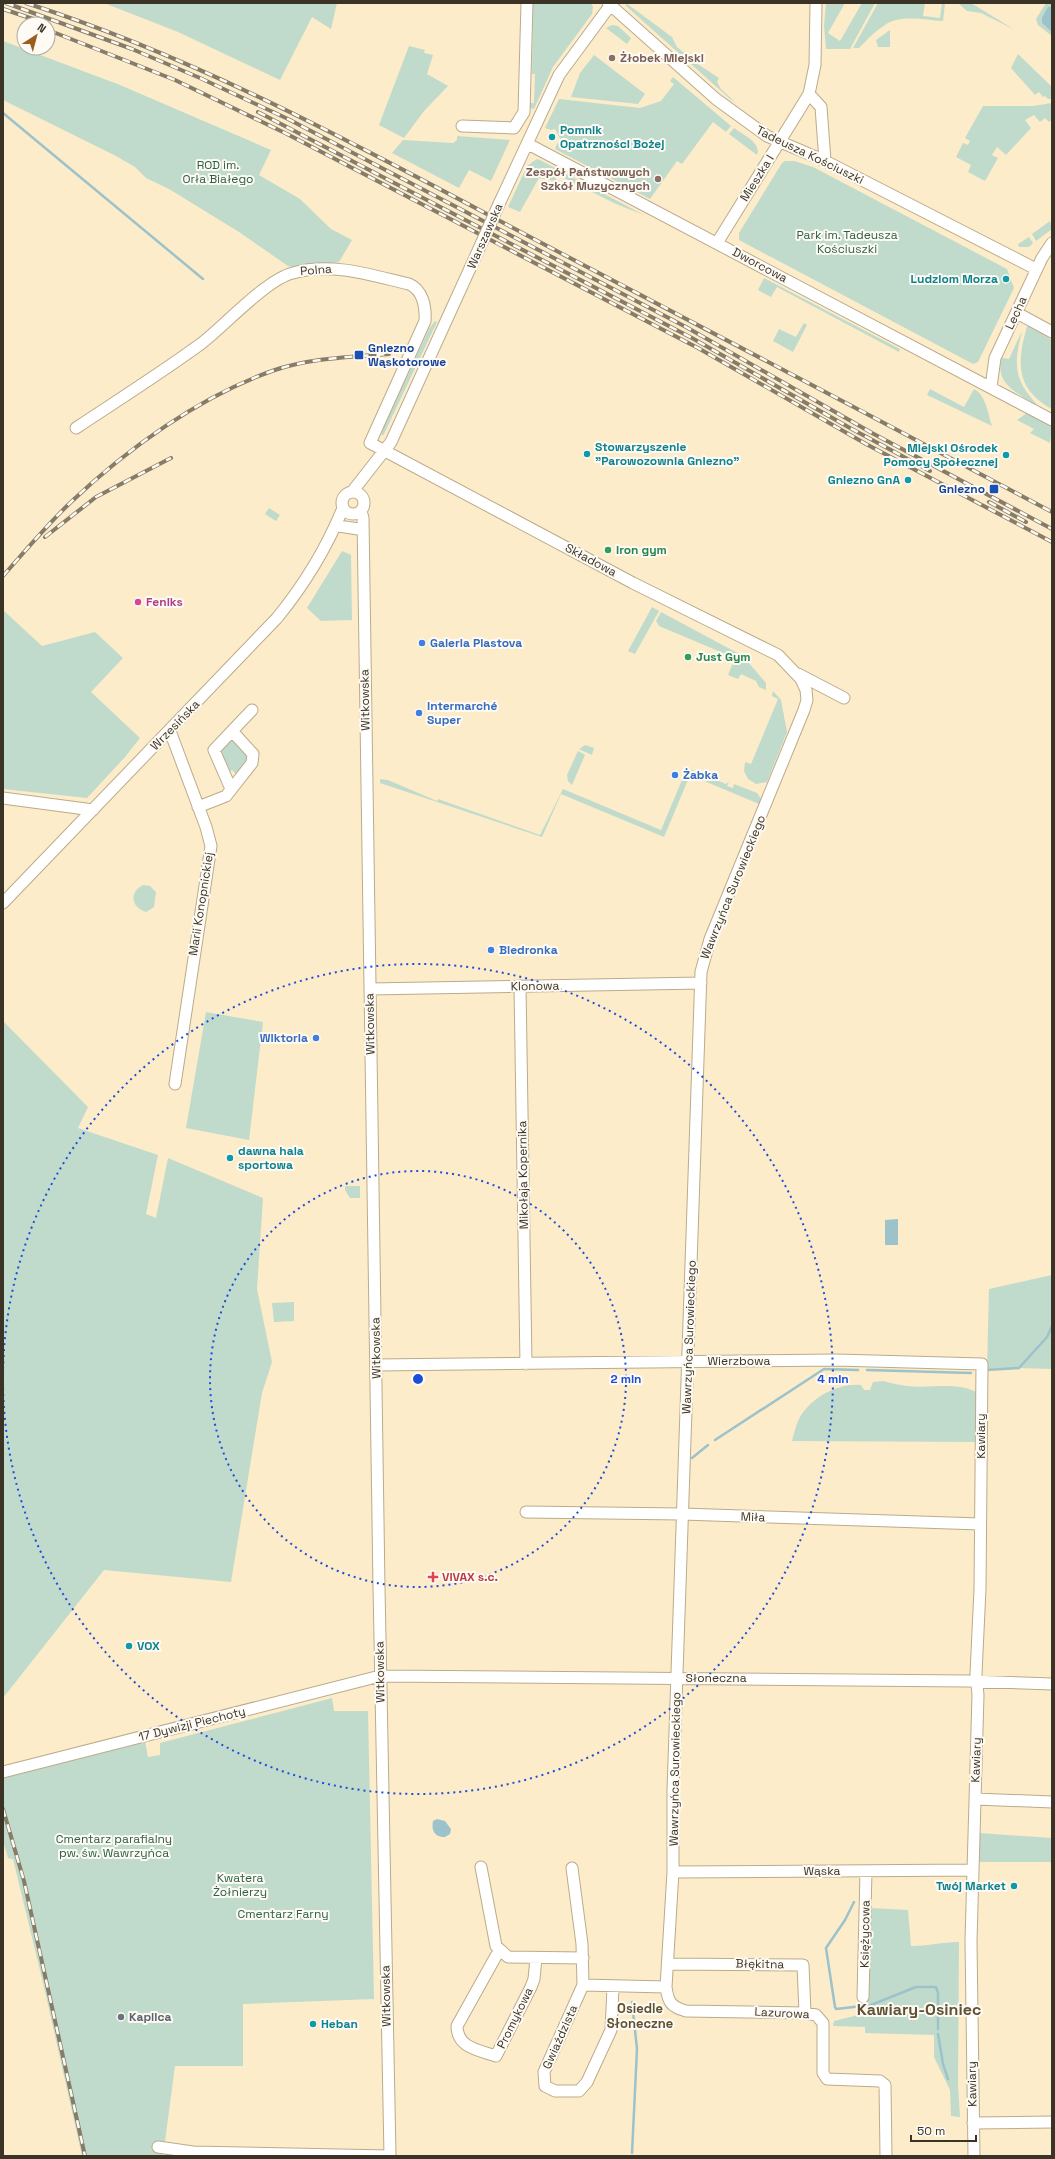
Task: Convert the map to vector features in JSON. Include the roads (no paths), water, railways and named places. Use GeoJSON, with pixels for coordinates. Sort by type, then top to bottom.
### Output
{"type":"FeatureCollection","features":[{"type":"Feature","properties":{"kind":"street"},"geometry":{"type":"LineString","coordinates":[[462,126],[514,128],[524,112],[527,3]]}},
{"type":"Feature","properties":{"kind":"street","name":"Mieszka I"},"geometry":{"type":"LineString","coordinates":[[717,243],[809,94],[815,65],[816,3]]}},
{"type":"Feature","properties":{"kind":"street","name":"Tadeusza Kościuszki"},"geometry":{"type":"LineString","coordinates":[[610,4],[716,99],[755,129],[779,142],[825,161],[1036,269]]}},
{"type":"Feature","properties":{"kind":"street","name":"Warszawska"},"geometry":{"type":"LineString","coordinates":[[357,494],[367,473],[385,451],[463,287],[499,204],[559,75],[610,4]]}},
{"type":"Feature","properties":{"kind":"street"},"geometry":{"type":"LineString","coordinates":[[809,94],[821,107],[825,161]]}},
{"type":"Feature","properties":{"kind":"street","name":"Dworcowa"},"geometry":{"type":"LineString","coordinates":[[528,144],[1052,420]]}},
{"type":"Feature","properties":{"kind":"street","name":"Lecha"},"geometry":{"type":"LineString","coordinates":[[991,387],[992,373],[996,358],[1036,269],[1052,243]]}},
{"type":"Feature","properties":{"kind":"street","name":"Polna"},"geometry":{"type":"LineString","coordinates":[[76,428],[203,342],[255,297],[274,283],[291,273],[326,268],[338,269],[409,284],[418,289],[423,299],[426,315],[423,327],[370,443],[385,451]]}},
{"type":"Feature","properties":{"kind":"street"},"geometry":{"type":"LineString","coordinates":[[1017,313],[1052,332]]}},
{"type":"Feature","properties":{"kind":"street","name":"Składowa"},"geometry":{"type":"LineString","coordinates":[[385,451],[633,583],[778,655],[801,679],[806,695]]}},
{"type":"Feature","properties":{"kind":"street"},"geometry":{"type":"LineString","coordinates":[[357,494],[364,506],[351,511],[342,504],[344,496],[357,494]]}},
{"type":"Feature","properties":{"kind":"street","name":"Witkowska"},"geometry":{"type":"LineString","coordinates":[[351,511],[362,540]]}},
{"type":"Feature","properties":{"kind":"street","name":"Witkowska"},"geometry":{"type":"LineString","coordinates":[[351,511],[363,518],[362,540],[380,1676],[390,2156]]}},
{"type":"Feature","properties":{"kind":"street","name":"Wrzesińska"},"geometry":{"type":"LineString","coordinates":[[3,904],[284,610],[307,577],[336,530],[351,511]]}},
{"type":"Feature","properties":{"kind":"street"},"geometry":{"type":"LineString","coordinates":[[336,530],[358,529]]}},
{"type":"Feature","properties":{"kind":"street","name":"Składowa"},"geometry":{"type":"LineString","coordinates":[[795,672],[844,698]]}},
{"type":"Feature","properties":{"kind":"street"},"geometry":{"type":"LineString","coordinates":[[806,695],[820,692],[831,692]]}},
{"type":"Feature","properties":{"kind":"street","name":"Wawrzyńca Surowieckiego"},"geometry":{"type":"LineString","coordinates":[[670,2004],[666,1987],[673,1872],[677,1678],[682,1514],[689,1361],[700,983],[704,956],[806,695]]}},
{"type":"Feature","properties":{"kind":"street"},"geometry":{"type":"LineString","coordinates":[[231,789],[214,750],[252,710]]}},
{"type":"Feature","properties":{"kind":"street","name":"Marii Konopnickiej"},"geometry":{"type":"LineString","coordinates":[[170,730],[211,846],[175,1084]]}},
{"type":"Feature","properties":{"kind":"street"},"geometry":{"type":"LineString","coordinates":[[198,807],[226,796],[252,763],[253,754],[232,731]]}},
{"type":"Feature","properties":{"kind":"street"},"geometry":{"type":"LineString","coordinates":[[3,798],[94,810]]}},
{"type":"Feature","properties":{"kind":"street","name":"Klonowa"},"geometry":{"type":"LineString","coordinates":[[370,989],[700,983]]}},
{"type":"Feature","properties":{"kind":"street","name":"Mikołaja Kopernika"},"geometry":{"type":"LineString","coordinates":[[520,986],[526,1364]]}},
{"type":"Feature","properties":{"kind":"street","name":"Wierzbowa"},"geometry":{"type":"LineString","coordinates":[[376,1365],[836,1360],[982,1364]]}},
{"type":"Feature","properties":{"kind":"street","name":"Kawiary"},"geometry":{"type":"LineString","coordinates":[[974,2156],[971,2008],[972,1870],[978,1681],[976,1674],[980,1589],[982,1364]]}},
{"type":"Feature","properties":{"kind":"street","name":"Miła"},"geometry":{"type":"LineString","coordinates":[[526,1512],[682,1514],[980,1524]]}},
{"type":"Feature","properties":{"kind":"street","name":"Słoneczna"},"geometry":{"type":"LineString","coordinates":[[380,1676],[978,1681],[1052,1684]]}},
{"type":"Feature","properties":{"kind":"street","name":"17 Dywizji Piechoty"},"geometry":{"type":"LineString","coordinates":[[3,1772],[380,1676]]}},
{"type":"Feature","properties":{"kind":"street"},"geometry":{"type":"LineString","coordinates":[[975,1799],[1052,1802]]}},
{"type":"Feature","properties":{"kind":"street"},"geometry":{"type":"LineString","coordinates":[[481,1867],[496,1946],[500,1951],[508,1957],[583,1958]]}},
{"type":"Feature","properties":{"kind":"street","name":"Gwiaździsta"},"geometry":{"type":"LineString","coordinates":[[572,1868],[583,1958],[583,1985],[544,2072],[545,2086],[555,2091],[579,2091],[587,2082],[611,2030],[613,1987]]}},
{"type":"Feature","properties":{"kind":"street","name":"Wąska"},"geometry":{"type":"LineString","coordinates":[[673,1872],[972,1870]]}},
{"type":"Feature","properties":{"kind":"street","name":"Księżycowa"},"geometry":{"type":"LineString","coordinates":[[863,1997],[866,1871]]}},
{"type":"Feature","properties":{"kind":"street","name":"Promykowa"},"geometry":{"type":"LineString","coordinates":[[500,1951],[458,2021],[457,2026],[459,2038],[465,2045],[496,2056],[532,1983],[536,1958]]}},
{"type":"Feature","properties":{"kind":"street","name":"Błękitna"},"geometry":{"type":"LineString","coordinates":[[668,1964],[804,1965],[805,2013]]}},
{"type":"Feature","properties":{"kind":"street"},"geometry":{"type":"LineString","coordinates":[[583,1985],[613,1987],[666,1987]]}},
{"type":"Feature","properties":{"kind":"street","name":"Lazurowa"},"geometry":{"type":"LineString","coordinates":[[670,2004],[674,2008],[686,2011],[805,2013],[816,2015],[823,2023],[823,2073],[826,2079],[880,2081],[885,2084],[886,2156]]}},
{"type":"Feature","properties":{"kind":"street"},"geometry":{"type":"LineString","coordinates":[[973,2123],[1052,2122]]}},
{"type":"Feature","properties":{"kind":"street"},"geometry":{"type":"LineString","coordinates":[[158,2147],[193,2154],[390,2156]]}},
{"type":"Feature","properties":{"kind":"water"},"geometry":{"type":"Polygon","coordinates":[[[1048,7],[1052,7],[1052,32],[1042,23],[1042,18],[1048,7]]]}},
{"type":"Feature","properties":{"kind":"water"},"geometry":{"type":"Polygon","coordinates":[[[898,1219],[898,1245],[885,1245],[885,1220],[898,1219]]]}},
{"type":"Feature","properties":{"kind":"water"},"geometry":{"type":"Polygon","coordinates":[[[437,1819],[445,1821],[451,1829],[450,1834],[442,1837],[434,1833],[433,1821],[437,1819]]]}},
{"type":"Feature","properties":{"kind":"waterway"},"geometry":{"type":"LineString","coordinates":[[3,113],[203,279]]}},
{"type":"Feature","properties":{"kind":"waterway"},"geometry":{"type":"LineString","coordinates":[[987,1370],[1019,1368],[1047,1337],[1052,1326]]}},
{"type":"Feature","properties":{"kind":"waterway"},"geometry":{"type":"LineString","coordinates":[[715,1440],[824,1369],[858,1370]]}},
{"type":"Feature","properties":{"kind":"waterway"},"geometry":{"type":"LineString","coordinates":[[867,1370],[971,1373]]}},
{"type":"Feature","properties":{"kind":"waterway"},"geometry":{"type":"LineString","coordinates":[[692,1458],[708,1445]]}},
{"type":"Feature","properties":{"kind":"waterway"},"geometry":{"type":"LineString","coordinates":[[854,1902],[845,1920],[826,1948],[836,2009],[871,2005],[916,1987],[936,1987],[938,1993],[938,2029]]}},
{"type":"Feature","properties":{"kind":"waterway"},"geometry":{"type":"LineString","coordinates":[[632,2002],[637,2049],[632,2153]]}},
{"type":"Feature","properties":{"kind":"waterway"},"geometry":{"type":"LineString","coordinates":[[938,2034],[943,2064],[948,2079]]}},
{"type":"Feature","properties":{"kind":"railway"},"geometry":{"type":"LineString","coordinates":[[6,3],[132,49],[200,78],[288,119],[686,327],[872,433],[1052,529]]}},
{"type":"Feature","properties":{"kind":"railway"},"geometry":{"type":"LineString","coordinates":[[26,3],[92,26],[221,79],[347,140],[1052,512]]}},
{"type":"Feature","properties":{"kind":"railway"},"geometry":{"type":"LineString","coordinates":[[3,9],[24,16]]}},
{"type":"Feature","properties":{"kind":"railway"},"geometry":{"type":"LineString","coordinates":[[56,33],[175,80],[287,134],[698,348],[866,444],[1052,542]]}},
{"type":"Feature","properties":{"kind":"railway"},"geometry":{"type":"LineString","coordinates":[[258,112],[692,338],[850,428],[930,471]]}},
{"type":"Feature","properties":{"kind":"railway"},"geometry":{"type":"LineString","coordinates":[[3,576],[53,520],[93,482],[140,444],[191,410],[245,382],[272,371],[300,363],[389,354]]}},
{"type":"Feature","properties":{"kind":"railway"},"geometry":{"type":"LineString","coordinates":[[45,537],[96,497],[171,458]]}},
{"type":"Feature","properties":{"kind":"railway"},"geometry":{"type":"LineString","coordinates":[[989,502],[1026,522]]}},
{"type":"Feature","properties":{"kind":"railway"},"geometry":{"type":"LineString","coordinates":[[3,1809],[24,1881],[85,2156]]}},
{"type":"Feature","properties":{"kind":"place","name":"Żłobek Miejski"},"geometry":{"type":"Point","coordinates":[612,58]}},
{"type":"Feature","properties":{"kind":"place","name":"Pomnik Opatrzności Bożej"},"geometry":{"type":"Point","coordinates":[552,137]}},
{"type":"Feature","properties":{"kind":"place","name":"Zespół Państwowych Szkół Muzycznych"},"geometry":{"type":"Point","coordinates":[658,179]}},
{"type":"Feature","properties":{"kind":"place","name":"Ludziom Morza"},"geometry":{"type":"Point","coordinates":[1006,279]}},
{"type":"Feature","properties":{"kind":"place","name":"Gniezno Wąskotorowe"},"geometry":{"type":"Point","coordinates":[359,355]}},
{"type":"Feature","properties":{"kind":"place","name":"Stowarzyszenie \"Parowozownia Gniezno\""},"geometry":{"type":"Point","coordinates":[587,454]}},
{"type":"Feature","properties":{"kind":"place","name":"Miejski Ośrodek Pomocy Społecznej"},"geometry":{"type":"Point","coordinates":[1006,455]}},
{"type":"Feature","properties":{"kind":"place","name":"Gniezno GnA"},"geometry":{"type":"Point","coordinates":[908,480]}},
{"type":"Feature","properties":{"kind":"place","name":"Gniezno"},"geometry":{"type":"Point","coordinates":[994,489]}},
{"type":"Feature","properties":{"kind":"place","name":"Iron gym"},"geometry":{"type":"Point","coordinates":[608,550]}},
{"type":"Feature","properties":{"kind":"place","name":"Feniks"},"geometry":{"type":"Point","coordinates":[138,602]}},
{"type":"Feature","properties":{"kind":"place","name":"Galeria Piastova"},"geometry":{"type":"Point","coordinates":[422,643]}},
{"type":"Feature","properties":{"kind":"place","name":"Just Gym"},"geometry":{"type":"Point","coordinates":[688,657]}},
{"type":"Feature","properties":{"kind":"place","name":"Intermarché Super"},"geometry":{"type":"Point","coordinates":[419,713]}},
{"type":"Feature","properties":{"kind":"place","name":"Żabka"},"geometry":{"type":"Point","coordinates":[675,775]}},
{"type":"Feature","properties":{"kind":"place","name":"Biedronka"},"geometry":{"type":"Point","coordinates":[491,950]}},
{"type":"Feature","properties":{"kind":"place","name":"Wiktoria"},"geometry":{"type":"Point","coordinates":[316,1038]}},
{"type":"Feature","properties":{"kind":"place","name":"dawna hala sportowa"},"geometry":{"type":"Point","coordinates":[230,1158]}},
{"type":"Feature","properties":{"kind":"place","name":"VIVAX s.c."},"geometry":{"type":"Point","coordinates":[433,1577]}},
{"type":"Feature","properties":{"kind":"place","name":"VOX"},"geometry":{"type":"Point","coordinates":[129,1646]}},
{"type":"Feature","properties":{"kind":"place","name":"Twój Market"},"geometry":{"type":"Point","coordinates":[1014,1886]}},
{"type":"Feature","properties":{"kind":"place","name":"Kaplica"},"geometry":{"type":"Point","coordinates":[121,2017]}},
{"type":"Feature","properties":{"kind":"place","name":"Heban"},"geometry":{"type":"Point","coordinates":[313,2024]}},
{"type":"Feature","properties":{"kind":"district","name":"Kawiary-Osiniec"},"geometry":{"type":"Point","coordinates":[919,2009]}},
{"type":"Feature","properties":{"kind":"district","name":"Osiedle Słoneczne"},"geometry":{"type":"Point","coordinates":[640,2016]}},
{"type":"Feature","properties":{"kind":"park label","name":"ROD im. Orła Białego"},"geometry":{"type":"Point","coordinates":[218,172]}},
{"type":"Feature","properties":{"kind":"park label","name":"Park im. Tadeusza Kościuszki"},"geometry":{"type":"Point","coordinates":[847,242]}},
{"type":"Feature","properties":{"kind":"park label","name":"Cmentarz parafialny pw. św. Wawrzyńca"},"geometry":{"type":"Point","coordinates":[114,1846]}},
{"type":"Feature","properties":{"kind":"park label","name":"Kwatera Żołnierzy"},"geometry":{"type":"Point","coordinates":[240,1885]}},
{"type":"Feature","properties":{"kind":"park label","name":"Cmentarz Farny"},"geometry":{"type":"Point","coordinates":[283,1914]}}]}
